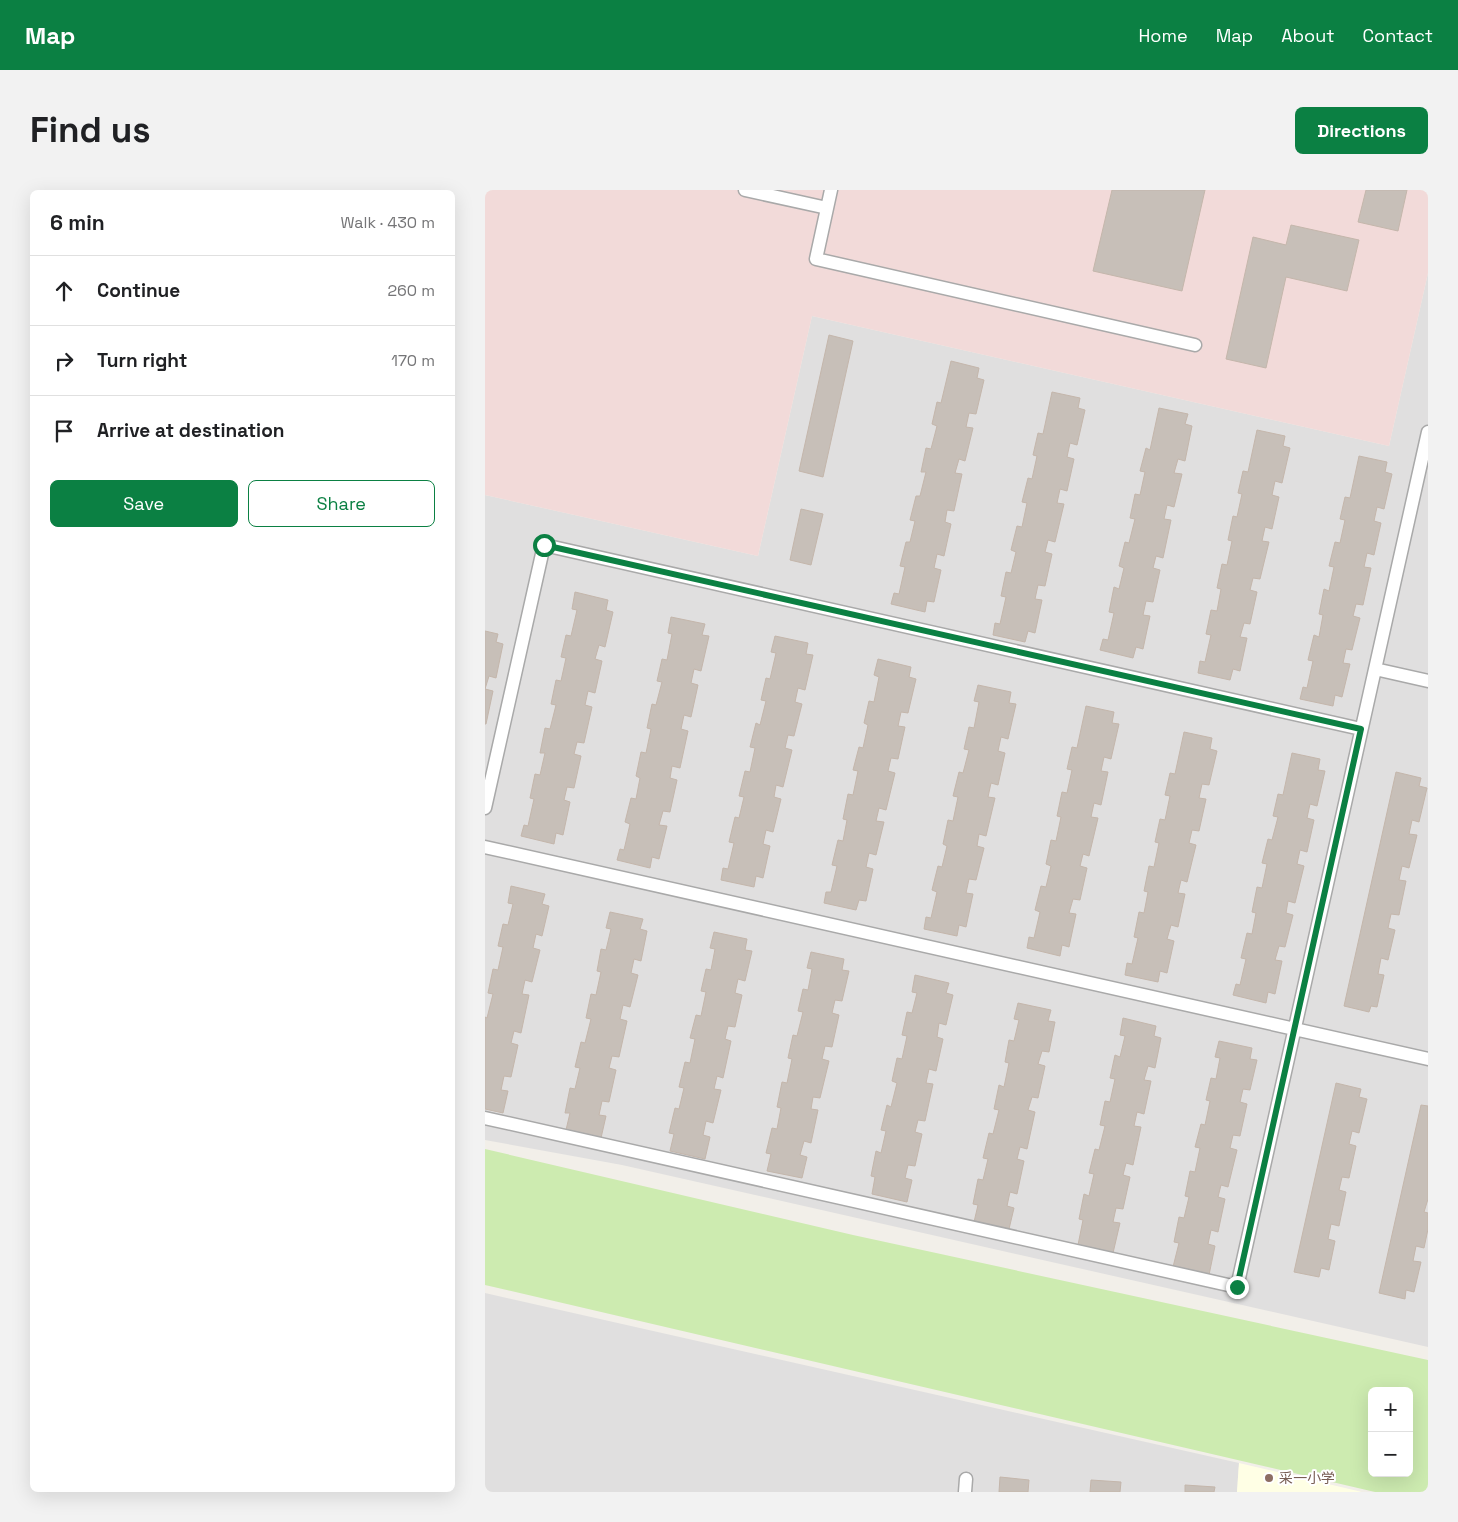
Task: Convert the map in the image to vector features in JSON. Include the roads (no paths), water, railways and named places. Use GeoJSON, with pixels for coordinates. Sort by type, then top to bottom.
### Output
{"type":"FeatureCollection","features":[{"type":"Feature","properties":{"kind":"lane"},"geometry":{"type":"LineString","coordinates":[[745,190],[827,208]]}},
{"type":"Feature","properties":{"kind":"lane"},"geometry":{"type":"LineString","coordinates":[[831,190],[816,259],[1195,344]]}},
{"type":"Feature","properties":{"kind":"lane"},"geometry":{"type":"LineString","coordinates":[[485,1118],[1237,1287],[1428,432]]}},
{"type":"Feature","properties":{"kind":"lane"},"geometry":{"type":"LineString","coordinates":[[485,808],[544,545],[1361,729]]}},
{"type":"Feature","properties":{"kind":"lane"},"geometry":{"type":"LineString","coordinates":[[1375,669],[1428,682]]}},
{"type":"Feature","properties":{"kind":"lane"},"geometry":{"type":"LineString","coordinates":[[485,846],[1428,1059]]}},
{"type":"Feature","properties":{"kind":"lane"},"geometry":{"type":"LineString","coordinates":[[965,1492],[966,1478]]}},
{"type":"Feature","properties":{"kind":"place","name":"采一小学"},"geometry":{"type":"Point","coordinates":[1269,1478]}}]}
